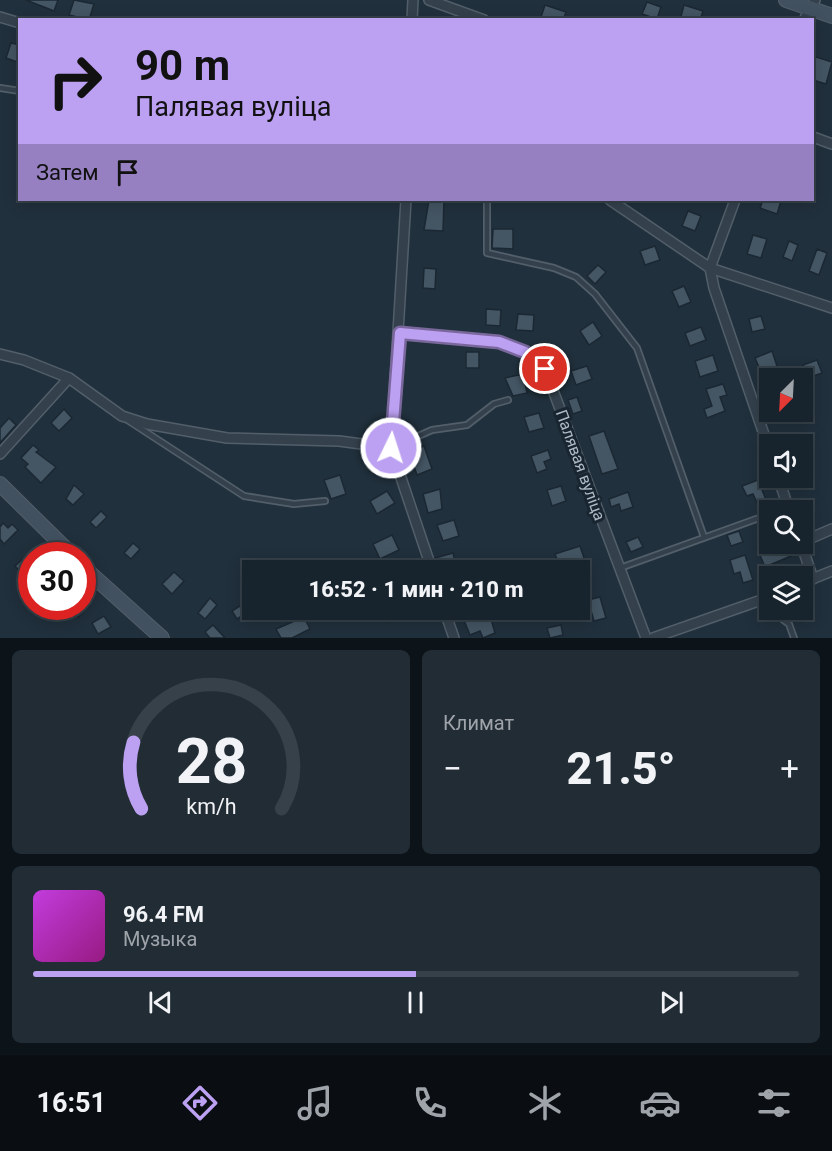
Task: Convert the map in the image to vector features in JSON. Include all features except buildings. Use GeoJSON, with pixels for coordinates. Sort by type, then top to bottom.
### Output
{"type":"FeatureCollection","features":[{"type":"Feature","properties":{"kind":"street"},"geometry":{"type":"LineString","coordinates":[[412,18],[413,0]]}},
{"type":"Feature","properties":{"kind":"street"},"geometry":{"type":"LineString","coordinates":[[429,0],[478,18]]}},
{"type":"Feature","properties":{"kind":"street"},"geometry":{"type":"LineString","coordinates":[[786,0],[832,16]]}},
{"type":"Feature","properties":{"kind":"street"},"geometry":{"type":"LineString","coordinates":[[0,17],[18,22]]}},
{"type":"Feature","properties":{"kind":"street"},"geometry":{"type":"LineString","coordinates":[[814,137],[832,144]]}},
{"type":"Feature","properties":{"kind":"street"},"geometry":{"type":"LineString","coordinates":[[406,201],[400,333],[391,448],[429,560]]}},
{"type":"Feature","properties":{"kind":"street"},"geometry":{"type":"LineString","coordinates":[[611,201],[710,268],[832,308]]}},
{"type":"Feature","properties":{"kind":"street"},"geometry":{"type":"LineString","coordinates":[[735,201],[710,268],[714,288],[764,434]]}},
{"type":"Feature","properties":{"kind":"street","name":"Палявая вуліца"},"geometry":{"type":"LineString","coordinates":[[400,333],[499,342],[525,352],[545,369],[646,638]]}},
{"type":"Feature","properties":{"kind":"street"},"geometry":{"type":"LineString","coordinates":[[0,354],[24,360],[69,378],[123,416],[147,424],[227,438],[339,441],[391,448]]}},
{"type":"Feature","properties":{"kind":"street"},"geometry":{"type":"LineString","coordinates":[[0,454],[69,378]]}},
{"type":"Feature","properties":{"kind":"street"},"geometry":{"type":"LineString","coordinates":[[0,483],[59,542]]}},
{"type":"Feature","properties":{"kind":"street"},"geometry":{"type":"LineString","coordinates":[[813,537],[832,529]]}},
{"type":"Feature","properties":{"kind":"street"},"geometry":{"type":"LineString","coordinates":[[813,579],[832,571]]}},
{"type":"Feature","properties":{"kind":"street"},"geometry":{"type":"LineString","coordinates":[[96,579],[162,638]]}},
{"type":"Feature","properties":{"kind":"street"},"geometry":{"type":"LineString","coordinates":[[653,638],[759,602]]}},
{"type":"Feature","properties":{"kind":"street"},"geometry":{"type":"LineString","coordinates":[[448,620],[454,638]]}},
{"type":"Feature","properties":{"kind":"lane"},"geometry":{"type":"LineString","coordinates":[[0,88],[18,91]]}},
{"type":"Feature","properties":{"kind":"lane"},"geometry":{"type":"LineString","coordinates":[[487,201],[487,253],[554,268],[576,277],[595,294],[637,348],[704,537]]}},
{"type":"Feature","properties":{"kind":"lane"},"geometry":{"type":"LineString","coordinates":[[391,448],[432,430],[467,425],[494,404],[508,400]]}},
{"type":"Feature","properties":{"kind":"lane"},"geometry":{"type":"LineString","coordinates":[[123,416],[180,456],[244,496],[294,504],[325,501]]}},
{"type":"Feature","properties":{"kind":"lane"},"geometry":{"type":"LineString","coordinates":[[619,568],[759,518]]}},
{"type":"Feature","properties":{"kind":"lane"},"geometry":{"type":"LineString","coordinates":[[784,620],[789,624],[795,638]]}},
{"type":"Feature","properties":{"kind":"route"},"geometry":{"type":"LineString","coordinates":[[391,448],[400,333],[499,342],[525,352],[545,369]]}}]}
